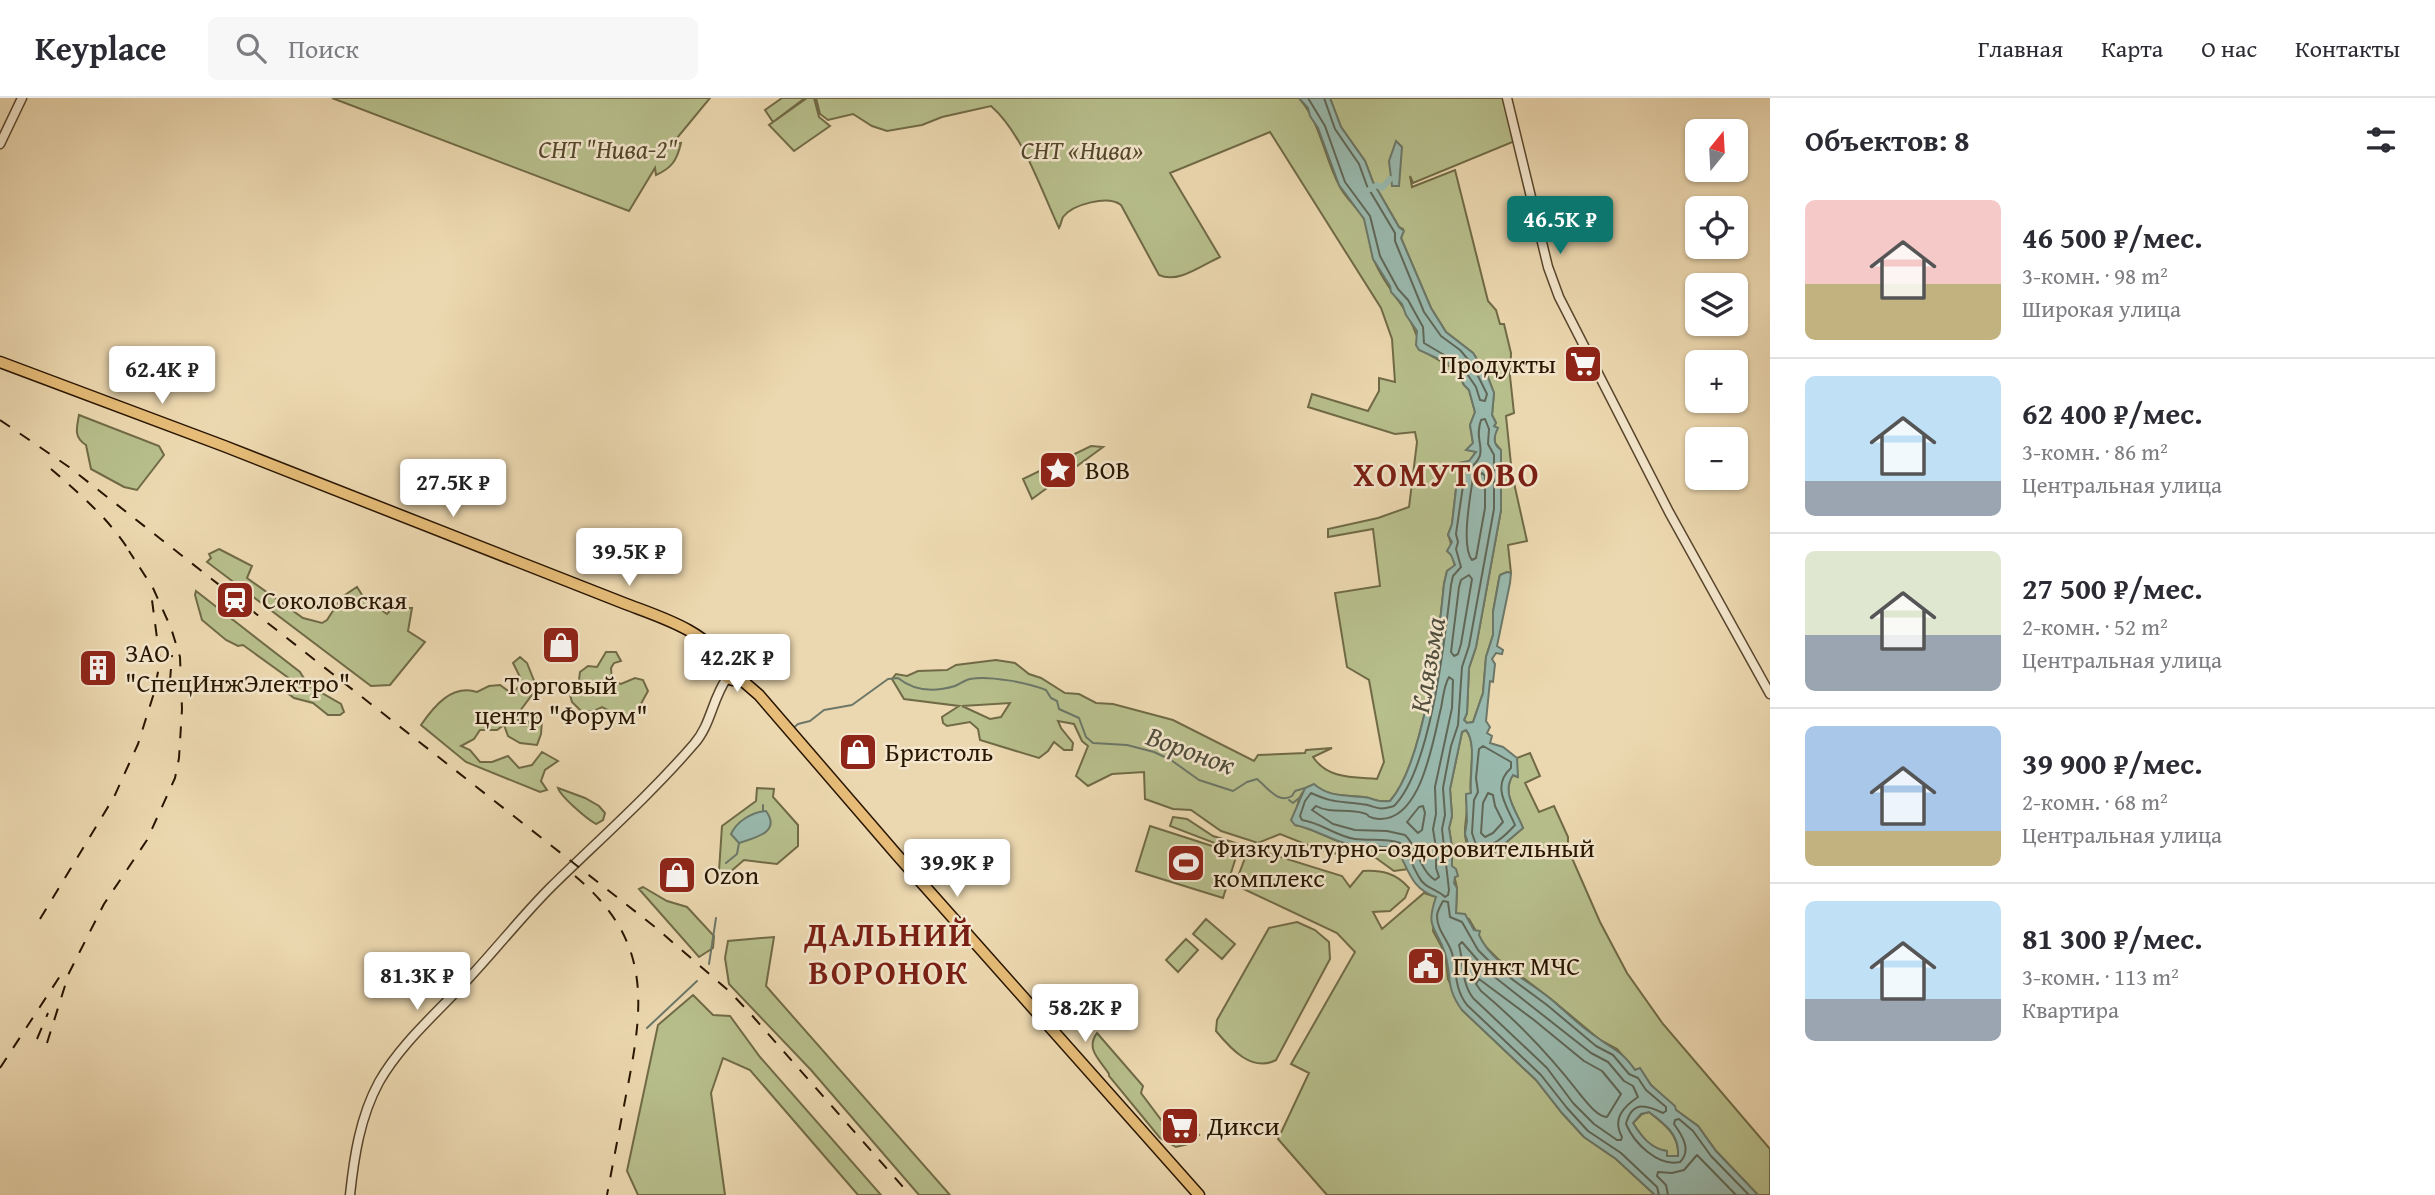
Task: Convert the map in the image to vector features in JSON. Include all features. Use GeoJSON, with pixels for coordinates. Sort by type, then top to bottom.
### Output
{"type":"FeatureCollection","features":[{"type":"Feature","properties":{"kind":"main road"},"geometry":{"type":"LineString","coordinates":[[0,362],[224,446],[671,622],[701,638],[719,654],[731,674],[759,695],[1199,1195]]}},
{"type":"Feature","properties":{"kind":"street"},"geometry":{"type":"LineString","coordinates":[[0,144],[22,98]]}},
{"type":"Feature","properties":{"kind":"street"},"geometry":{"type":"LineString","coordinates":[[1507,98],[1548,267],[1559,297],[1670,512],[1770,694]]}},
{"type":"Feature","properties":{"kind":"street"},"geometry":{"type":"LineString","coordinates":[[350,1195],[354,1160],[367,1112],[379,1083],[399,1053],[532,907],[693,746],[706,726],[719,691],[731,674]]}},
{"type":"Feature","properties":{"kind":"green space","name":"СНТ \"Нива-2\""},"geometry":{"type":"Polygon","coordinates":[[[332,98],[710,98],[672,144],[681,143],[673,163],[656,175],[655,168],[629,211],[332,98]]]}},
{"type":"Feature","properties":{"kind":"green space"},"geometry":{"type":"Polygon","coordinates":[[[782,98],[805,98],[773,122],[765,110],[782,98]]]}},
{"type":"Feature","properties":{"kind":"green space"},"geometry":{"type":"Polygon","coordinates":[[[807,98],[814,98],[819,117],[830,126],[794,151],[769,125],[807,98]]]}},
{"type":"Feature","properties":{"kind":"green space","name":"СНТ «Нива»"},"geometry":{"type":"Polygon","coordinates":[[[816,98],[1299,98],[1312,118],[1342,190],[1365,220],[1375,263],[1407,314],[1423,351],[1456,370],[1469,390],[1475,412],[1470,425],[1473,443],[1467,450],[1476,451],[1470,461],[1459,463],[1452,524],[1448,535],[1455,566],[1447,571],[1428,698],[1421,729],[1402,783],[1390,801],[1331,794],[1313,785],[1300,796],[1297,807],[1295,825],[1352,845],[1397,849],[1409,869],[1394,871],[1376,858],[1349,857],[1318,849],[1280,834],[1258,843],[1221,831],[1191,810],[1173,809],[1145,799],[1144,772],[1112,774],[1088,786],[1076,776],[1088,746],[1082,741],[1074,724],[1058,721],[1073,743],[1072,750],[1064,750],[1054,742],[1039,758],[980,740],[978,729],[970,722],[947,726],[942,717],[959,706],[904,699],[892,679],[896,674],[907,676],[918,671],[947,670],[956,665],[996,660],[1015,663],[1029,674],[1065,693],[1079,694],[1096,703],[1113,704],[1173,720],[1254,761],[1258,755],[1305,753],[1306,750],[1332,748],[1313,757],[1326,769],[1341,776],[1377,779],[1384,762],[1369,680],[1347,667],[1335,593],[1380,586],[1373,529],[1328,537],[1328,529],[1378,518],[1409,507],[1417,442],[1415,432],[1395,434],[1308,407],[1312,394],[1368,411],[1379,391],[1379,378],[1395,382],[1392,339],[1381,308],[1270,132],[1170,173],[1220,257],[1182,275],[1166,277],[1159,275],[1121,205],[1115,202],[1091,202],[1074,208],[1063,217],[1059,228],[1022,147],[991,106],[942,117],[922,125],[887,131],[872,126],[853,114],[828,120],[820,114],[816,98]],[[1010,703],[962,706],[990,719],[1001,717],[1010,703]]]}},
{"type":"Feature","properties":{"kind":"green space"},"geometry":{"type":"Polygon","coordinates":[[[1330,98],[1503,98],[1515,141],[1413,183],[1410,176],[1412,187],[1455,170],[1488,301],[1496,310],[1500,324],[1504,324],[1511,353],[1510,376],[1514,413],[1506,416],[1512,474],[1527,541],[1508,545],[1511,573],[1500,575],[1493,612],[1493,635],[1486,657],[1483,693],[1473,722],[1467,723],[1464,720],[1467,713],[1469,668],[1476,647],[1501,510],[1501,450],[1495,443],[1496,423],[1492,415],[1494,393],[1487,375],[1473,353],[1446,332],[1431,308],[1401,238],[1403,229],[1399,227],[1373,182],[1365,161],[1341,127],[1330,98]]]}},
{"type":"Feature","properties":{"kind":"green space"},"geometry":{"type":"Polygon","coordinates":[[[79,415],[159,446],[164,455],[137,490],[124,487],[91,469],[86,445],[78,435],[79,415]]]}},
{"type":"Feature","properties":{"kind":"green space"},"geometry":{"type":"Polygon","coordinates":[[[1091,446],[1103,447],[1032,499],[1023,479],[1091,446]]]}},
{"type":"Feature","properties":{"kind":"green space"},"geometry":{"type":"Polygon","coordinates":[[[219,549],[252,566],[247,578],[303,618],[322,623],[327,620],[342,597],[357,587],[364,598],[387,614],[393,608],[412,608],[408,631],[425,642],[390,685],[371,686],[207,562],[211,558],[209,554],[219,549]]]}},
{"type":"Feature","properties":{"kind":"green space"},"geometry":{"type":"Polygon","coordinates":[[[196,591],[300,672],[308,685],[341,704],[344,712],[340,715],[328,715],[313,703],[294,698],[286,692],[288,689],[297,689],[297,684],[243,645],[238,646],[226,640],[202,620],[196,591]]]}},
{"type":"Feature","properties":{"kind":"green space"},"geometry":{"type":"Polygon","coordinates":[[[606,652],[616,652],[621,661],[614,663],[611,668],[612,681],[621,684],[635,678],[643,680],[648,691],[631,722],[602,707],[582,712],[572,702],[569,691],[579,680],[580,672],[588,666],[597,667],[606,652]]]}},
{"type":"Feature","properties":{"kind":"green space"},"geometry":{"type":"Polygon","coordinates":[[[520,657],[527,663],[537,688],[517,715],[520,726],[526,726],[534,715],[542,720],[537,745],[520,743],[508,736],[504,725],[497,730],[480,730],[474,739],[461,746],[470,750],[480,762],[492,762],[508,756],[519,768],[532,765],[542,752],[558,761],[545,770],[541,781],[547,790],[540,792],[466,762],[421,725],[444,698],[460,691],[477,692],[489,686],[500,685],[511,693],[520,686],[520,677],[513,663],[520,657]]]}},
{"type":"Feature","properties":{"kind":"green space"},"geometry":{"type":"Polygon","coordinates":[[[1466,730],[1470,736],[1472,751],[1471,794],[1466,799],[1467,853],[1484,855],[1496,851],[1523,828],[1511,801],[1509,788],[1513,775],[1517,777],[1517,758],[1530,753],[1540,776],[1525,783],[1539,812],[1554,806],[1568,837],[1568,849],[1600,922],[1627,973],[1663,1024],[1770,1149],[1770,1195],[1758,1195],[1716,1151],[1698,1126],[1676,1110],[1651,1085],[1640,1069],[1635,1070],[1617,1049],[1600,1040],[1498,959],[1484,945],[1469,919],[1456,914],[1457,888],[1449,828],[1452,816],[1450,789],[1462,732],[1466,730]]]}},
{"type":"Feature","properties":{"kind":"green space"},"geometry":{"type":"Polygon","coordinates":[[[558,788],[599,806],[605,813],[603,820],[596,824],[569,802],[558,788]]]}},
{"type":"Feature","properties":{"kind":"green space"},"geometry":{"type":"Polygon","coordinates":[[[757,788],[774,789],[773,797],[798,825],[798,846],[777,864],[744,860],[730,872],[719,871],[722,826],[756,801],[757,788]]]}},
{"type":"Feature","properties":{"kind":"green space"},"geometry":{"type":"Polygon","coordinates":[[[1173,817],[1187,819],[1213,836],[1342,876],[1350,887],[1363,871],[1394,876],[1409,888],[1405,898],[1390,911],[1373,912],[1382,929],[1424,893],[1436,897],[1433,931],[1445,953],[1448,979],[1462,1010],[1536,1080],[1584,1137],[1616,1159],[1655,1195],[1327,1195],[1278,1139],[1309,1073],[1291,1064],[1355,952],[1337,933],[1235,885],[1246,855],[1170,826],[1173,817]]]}},
{"type":"Feature","properties":{"kind":"green space","name":"Физкультурно-оздоровительный комплекс"},"geometry":{"type":"Polygon","coordinates":[[[1150,826],[1237,854],[1223,898],[1136,871],[1150,826]]]}},
{"type":"Feature","properties":{"kind":"green space"},"geometry":{"type":"Polygon","coordinates":[[[643,887],[667,901],[687,907],[714,936],[713,948],[699,957],[639,889],[643,887]]]}},
{"type":"Feature","properties":{"kind":"green space"},"geometry":{"type":"Polygon","coordinates":[[[1206,919],[1235,944],[1222,959],[1193,934],[1206,919]]]}},
{"type":"Feature","properties":{"kind":"green space"},"geometry":{"type":"Polygon","coordinates":[[[1297,922],[1315,930],[1329,942],[1330,959],[1276,1060],[1267,1063],[1250,1061],[1228,1045],[1216,1031],[1217,1020],[1269,928],[1297,922]]]}},
{"type":"Feature","properties":{"kind":"green space"},"geometry":{"type":"Polygon","coordinates":[[[774,937],[766,986],[950,1195],[919,1195],[811,1070],[729,984],[725,958],[728,941],[774,937]]]}},
{"type":"Feature","properties":{"kind":"green space"},"geometry":{"type":"Polygon","coordinates":[[[1186,939],[1198,950],[1178,972],[1166,960],[1186,939]]]}},
{"type":"Feature","properties":{"kind":"green space"},"geometry":{"type":"Polygon","coordinates":[[[693,995],[713,1015],[730,1016],[760,1057],[881,1195],[858,1195],[750,1070],[723,1058],[711,1093],[725,1195],[638,1195],[627,1171],[658,1025],[693,995]]]}},
{"type":"Feature","properties":{"kind":"green space"},"geometry":{"type":"Polygon","coordinates":[[[1097,1033],[1143,1086],[1141,1093],[1165,1125],[1184,1138],[1194,1130],[1199,1135],[1188,1144],[1176,1147],[1160,1138],[1109,1076],[1095,1054],[1093,1044],[1097,1033]]]}},
{"type":"Feature","properties":{"kind":"green space"},"geometry":{"type":"Polygon","coordinates":[[[1649,1112],[1674,1136],[1678,1156],[1667,1156],[1667,1151],[1651,1145],[1636,1128],[1633,1123],[1642,1114],[1649,1112]]]}},
{"type":"Feature","properties":{"kind":"water"},"geometry":{"type":"Polygon","coordinates":[[[1299,98],[1330,98],[1341,127],[1365,161],[1373,182],[1404,231],[1401,238],[1431,308],[1446,332],[1473,353],[1487,375],[1494,393],[1492,415],[1496,423],[1494,426],[1498,428],[1495,440],[1501,450],[1501,510],[1476,647],[1469,668],[1467,713],[1464,720],[1467,723],[1473,722],[1483,693],[1499,579],[1500,575],[1511,573],[1497,646],[1503,650],[1502,654],[1496,653],[1492,659],[1495,664],[1493,682],[1490,681],[1486,721],[1490,727],[1487,733],[1492,736],[1490,743],[1503,747],[1517,758],[1518,777],[1513,775],[1509,795],[1523,828],[1496,851],[1484,855],[1467,853],[1466,794],[1471,793],[1472,751],[1466,730],[1462,732],[1450,789],[1452,866],[1458,876],[1455,877],[1454,883],[1457,888],[1456,913],[1465,914],[1474,930],[1480,931],[1479,935],[1485,945],[1501,963],[1622,1055],[1635,1070],[1640,1068],[1651,1085],[1675,1106],[1676,1110],[1698,1126],[1716,1151],[1758,1195],[1655,1195],[1616,1159],[1584,1137],[1536,1080],[1462,1010],[1453,995],[1445,953],[1433,927],[1432,915],[1436,897],[1416,884],[1397,849],[1344,843],[1295,825],[1291,820],[1305,788],[1314,784],[1331,793],[1390,801],[1402,783],[1421,729],[1428,698],[1447,571],[1455,565],[1447,551],[1452,542],[1448,535],[1452,524],[1459,463],[1469,461],[1476,452],[1466,450],[1473,443],[1470,425],[1475,412],[1469,390],[1457,370],[1450,364],[1419,350],[1416,345],[1417,331],[1373,259],[1364,219],[1339,185],[1308,108],[1299,98]],[[1649,1112],[1641,1114],[1633,1123],[1651,1145],[1667,1151],[1667,1156],[1678,1156],[1674,1136],[1649,1112]]]}},
{"type":"Feature","properties":{"kind":"water"},"geometry":{"type":"Polygon","coordinates":[[[1396,141],[1402,147],[1399,186],[1392,186],[1389,161],[1396,141]]]}},
{"type":"Feature","properties":{"kind":"water"},"geometry":{"type":"Polygon","coordinates":[[[766,811],[770,825],[764,833],[739,843],[731,834],[746,818],[766,811]]]}},
{"type":"Feature","properties":{"kind":"waterway"},"geometry":{"type":"LineString","coordinates":[[1370,189],[1377,185],[1382,188],[1390,179]]}},
{"type":"Feature","properties":{"kind":"waterway","name":"Воронок"},"geometry":{"type":"LineString","coordinates":[[792,729],[798,724],[810,721],[824,710],[852,705],[888,679],[898,678],[911,686],[932,690],[955,686],[970,679],[998,679],[1046,690],[1051,698],[1057,701],[1059,709],[1079,718],[1086,737],[1093,743],[1127,745],[1154,752],[1171,760],[1199,780],[1233,791],[1257,779],[1273,794],[1282,798],[1292,796],[1295,791],[1305,788]]}},
{"type":"Feature","properties":{"kind":"waterway","name":"Воронок"},"geometry":{"type":"LineString","coordinates":[[1289,800],[1293,803],[1299,798]]}},
{"type":"Feature","properties":{"kind":"waterway","name":"Воронок"},"geometry":{"type":"LineString","coordinates":[[763,805],[763,811]]}},
{"type":"Feature","properties":{"kind":"waterway","name":"Воронок"},"geometry":{"type":"LineString","coordinates":[[726,863],[737,854],[739,843]]}},
{"type":"Feature","properties":{"kind":"waterway","name":"Воронок"},"geometry":{"type":"LineString","coordinates":[[709,964],[716,918]]}},
{"type":"Feature","properties":{"kind":"waterway","name":"Воронок"},"geometry":{"type":"LineString","coordinates":[[647,1028],[697,981]]}},
{"type":"Feature","properties":{"kind":"railway"},"geometry":{"type":"LineString","coordinates":[[0,420],[69,467],[655,927],[729,991],[749,1012],[910,1195]]}},
{"type":"Feature","properties":{"kind":"railway"},"geometry":{"type":"LineString","coordinates":[[51,469],[107,522],[134,559]]}},
{"type":"Feature","properties":{"kind":"railway"},"geometry":{"type":"LineString","coordinates":[[47,1043],[69,973],[104,904],[147,840],[175,778],[179,758],[182,709],[180,657],[171,628],[153,588],[129,551]]}},
{"type":"Feature","properties":{"kind":"railway"},"geometry":{"type":"LineString","coordinates":[[40,919],[114,797],[138,744],[154,693],[160,661],[152,600]]}},
{"type":"Feature","properties":{"kind":"railway"},"geometry":{"type":"LineString","coordinates":[[170,681],[172,655]]}},
{"type":"Feature","properties":{"kind":"railway"},"geometry":{"type":"LineString","coordinates":[[575,876],[599,899],[617,923],[629,946],[636,971],[638,997],[634,1054],[607,1195]]}},
{"type":"Feature","properties":{"kind":"railway"},"geometry":{"type":"LineString","coordinates":[[0,1068],[64,970]]}},
{"type":"Feature","properties":{"kind":"railway"},"geometry":{"type":"LineString","coordinates":[[37,1039],[48,1013]]}},
{"type":"Feature","properties":{"kind":"place","name":"Продукты"},"geometry":{"type":"Point","coordinates":[1583,364]}},
{"type":"Feature","properties":{"kind":"place","name":"ВОВ"},"geometry":{"type":"Point","coordinates":[1058,470]}},
{"type":"Feature","properties":{"kind":"place","name":"Соколовская"},"geometry":{"type":"Point","coordinates":[235,600]}},
{"type":"Feature","properties":{"kind":"place","name":"Торговый центр \"Форум\""},"geometry":{"type":"Point","coordinates":[561,645]}},
{"type":"Feature","properties":{"kind":"place","name":"ЗАО \"СпецИнжЭлектро\""},"geometry":{"type":"Point","coordinates":[98,668]}},
{"type":"Feature","properties":{"kind":"place","name":"Бристоль"},"geometry":{"type":"Point","coordinates":[858,752]}},
{"type":"Feature","properties":{"kind":"place","name":"Физкультурно-оздоровительный комплекс"},"geometry":{"type":"Point","coordinates":[1186,863]}},
{"type":"Feature","properties":{"kind":"place","name":"Ozon"},"geometry":{"type":"Point","coordinates":[677,875]}},
{"type":"Feature","properties":{"kind":"place","name":"Пункт МЧС"},"geometry":{"type":"Point","coordinates":[1426,966]}},
{"type":"Feature","properties":{"kind":"place","name":"Дикси"},"geometry":{"type":"Point","coordinates":[1180,1126]}},
{"type":"Feature","properties":{"kind":"district","name":"ХОМУТОВО"},"geometry":{"type":"Point","coordinates":[1447,474]}},
{"type":"Feature","properties":{"kind":"district","name":"ДАЛЬНИЙ ВОРОНОК"},"geometry":{"type":"Point","coordinates":[889,953]}},
{"type":"Feature","properties":{"kind":"water label","name":"Клязьма"},"geometry":{"type":"Point","coordinates":[1427,665]}}]}
